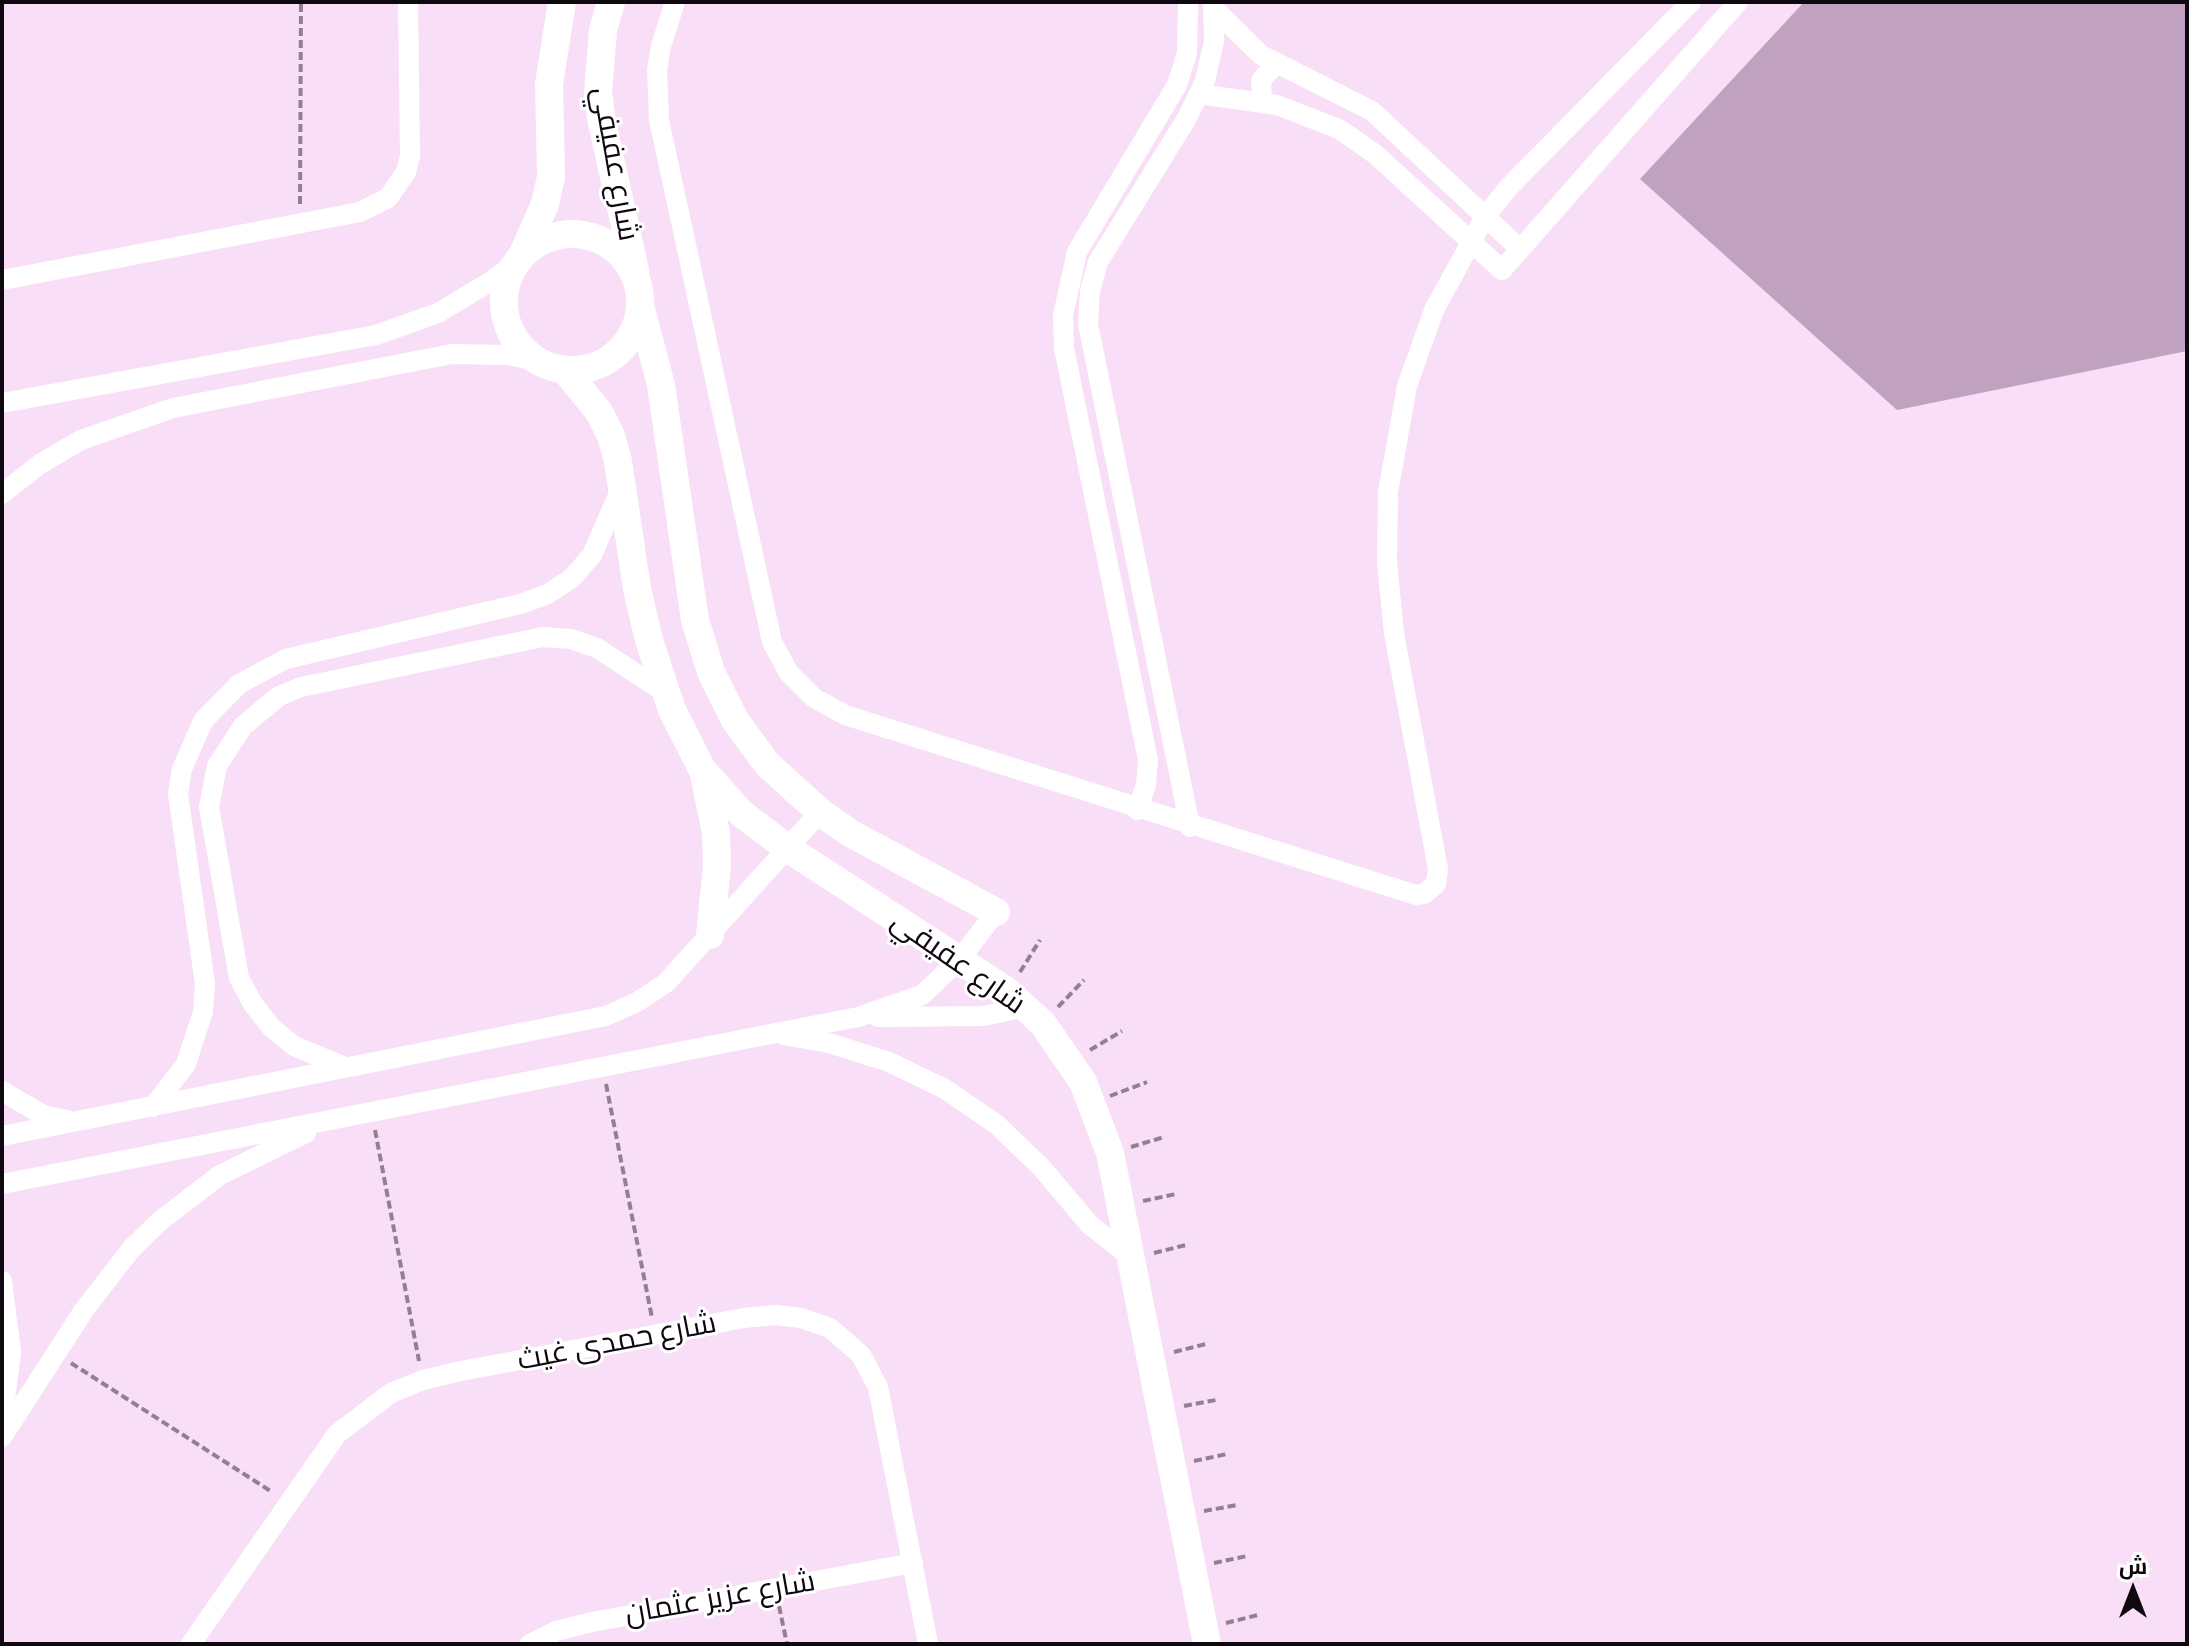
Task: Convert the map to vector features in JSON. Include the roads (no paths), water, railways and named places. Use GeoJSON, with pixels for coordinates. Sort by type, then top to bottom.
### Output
{"type":"FeatureCollection","features":[{"type":"Feature","properties":{"kind":"street"},"geometry":{"type":"LineString","coordinates":[[2,280],[375,207],[388,198],[406,172],[410,156],[408,2]]}},
{"type":"Feature","properties":{"kind":"street","name":"شارع عفيفي"},"geometry":{"type":"LineString","coordinates":[[521,257],[545,204],[551,177],[549,84],[562,2]]}},
{"type":"Feature","properties":{"kind":"street","name":"شارع عفيفي"},"geometry":{"type":"LineString","coordinates":[[611,2],[603,30],[598,92],[602,123],[637,279]]}},
{"type":"Feature","properties":{"kind":"street"},"geometry":{"type":"LineString","coordinates":[[675,2],[657,70],[659,120],[772,642],[780,658],[814,698],[845,715],[1190,827],[1408,893],[1424,894],[1436,884],[1438,869],[1390,598],[1388,492],[1407,386],[1434,310],[1469,241],[1485,217],[1508,188],[1691,2]]}},
{"type":"Feature","properties":{"kind":"street"},"geometry":{"type":"LineString","coordinates":[[1137,810],[1146,785],[1146,749],[1064,348],[1065,297],[1077,252],[1177,85],[1187,53],[1188,2]]}},
{"type":"Feature","properties":{"kind":"street"},"geometry":{"type":"LineString","coordinates":[[1199,94],[1262,101],[1320,119],[1358,141],[1502,270],[1738,2]]}},
{"type":"Feature","properties":{"kind":"street"},"geometry":{"type":"LineString","coordinates":[[1190,827],[1090,344],[1088,306],[1098,262],[1199,94],[1214,41],[1213,5]]}},
{"type":"Feature","properties":{"kind":"street"},"geometry":{"type":"LineString","coordinates":[[1213,5],[1243,40],[1276,64],[1330,87],[1372,111],[1520,249]]}},
{"type":"Feature","properties":{"kind":"street"},"geometry":{"type":"LineString","coordinates":[[1262,101],[1261,80],[1276,64]]}},
{"type":"Feature","properties":{"kind":"street"},"geometry":{"type":"LineString","coordinates":[[2,403],[376,335],[447,308],[549,238],[579,234],[608,244],[630,265],[637,279],[641,309],[631,338],[609,360],[595,367],[565,370],[536,361],[480,353],[452,354],[173,408],[81,440],[40,464],[2,494]]}},
{"type":"Feature","properties":{"kind":"street"},"geometry":{"type":"LineString","coordinates":[[521,257],[505,289],[506,322],[513,337],[536,361]]}},
{"type":"Feature","properties":{"kind":"street","name":"شارع عفيفي"},"geometry":{"type":"LineString","coordinates":[[641,309],[661,385],[695,620],[711,672],[735,720],[767,764],[820,812],[850,833],[996,912]]}},
{"type":"Feature","properties":{"kind":"street"},"geometry":{"type":"LineString","coordinates":[[1064,348],[1090,344]]}},
{"type":"Feature","properties":{"kind":"street","name":"شارع عفيفي"},"geometry":{"type":"LineString","coordinates":[[565,370],[584,390],[605,424],[618,461],[637,589],[664,692],[702,769],[741,813],[787,848],[960,959],[1025,1008],[1071,1061],[1093,1103],[1110,1153],[1121,1205],[1205,1636]]}},
{"type":"Feature","properties":{"kind":"street"},"geometry":{"type":"LineString","coordinates":[[153,1107],[186,1064],[203,1012],[205,984],[178,794],[182,769],[203,721],[239,684],[286,659],[520,604],[548,594],[572,578],[592,555],[607,528],[621,488]]}},
{"type":"Feature","properties":{"kind":"street"},"geometry":{"type":"LineString","coordinates":[[349,1068],[320,1059],[283,1036],[253,1004],[239,978],[209,807],[217,766],[243,726],[279,696],[301,687],[543,637],[571,639],[597,648],[664,692]]}},
{"type":"Feature","properties":{"kind":"street"},"geometry":{"type":"LineString","coordinates":[[702,769],[711,801],[717,855],[710,935]]}},
{"type":"Feature","properties":{"kind":"street"},"geometry":{"type":"LineString","coordinates":[[1146,785],[1180,783]]}},
{"type":"Feature","properties":{"kind":"street"},"geometry":{"type":"LineString","coordinates":[[2,1136],[606,1016],[637,1002],[666,983],[820,812]]}},
{"type":"Feature","properties":{"kind":"street"},"geometry":{"type":"LineString","coordinates":[[2,1184],[858,1017],[922,995],[960,959],[996,912]]}},
{"type":"Feature","properties":{"kind":"street"},"geometry":{"type":"LineString","coordinates":[[858,1017],[984,1016],[1025,1008]]}},
{"type":"Feature","properties":{"kind":"street"},"geometry":{"type":"LineString","coordinates":[[768,1033],[829,1043],[889,1062],[945,1089],[996,1124],[1041,1167],[1090,1225],[1132,1258]]}},
{"type":"Feature","properties":{"kind":"street"},"geometry":{"type":"LineString","coordinates":[[2,1091],[43,1115],[75,1122]]}},
{"type":"Feature","properties":{"kind":"street"},"geometry":{"type":"LineString","coordinates":[[2,1437],[107,1278],[171,1213],[231,1169],[340,1119]]}},
{"type":"Feature","properties":{"kind":"street"},"geometry":{"type":"LineString","coordinates":[[2,1281],[11,1352],[2,1423]]}},
{"type":"Feature","properties":{"kind":"street","name":"شارع حمدى غيث"},"geometry":{"type":"LineString","coordinates":[[191,1644],[337,1434],[362,1411],[423,1380],[655,1334],[776,1315],[801,1318],[830,1328],[861,1355],[878,1387],[928,1644]]}},
{"type":"Feature","properties":{"kind":"street","name":"شارع عزيز عثمان"},"geometry":{"type":"LineString","coordinates":[[530,1644],[556,1631],[592,1622],[913,1563]]}}]}
